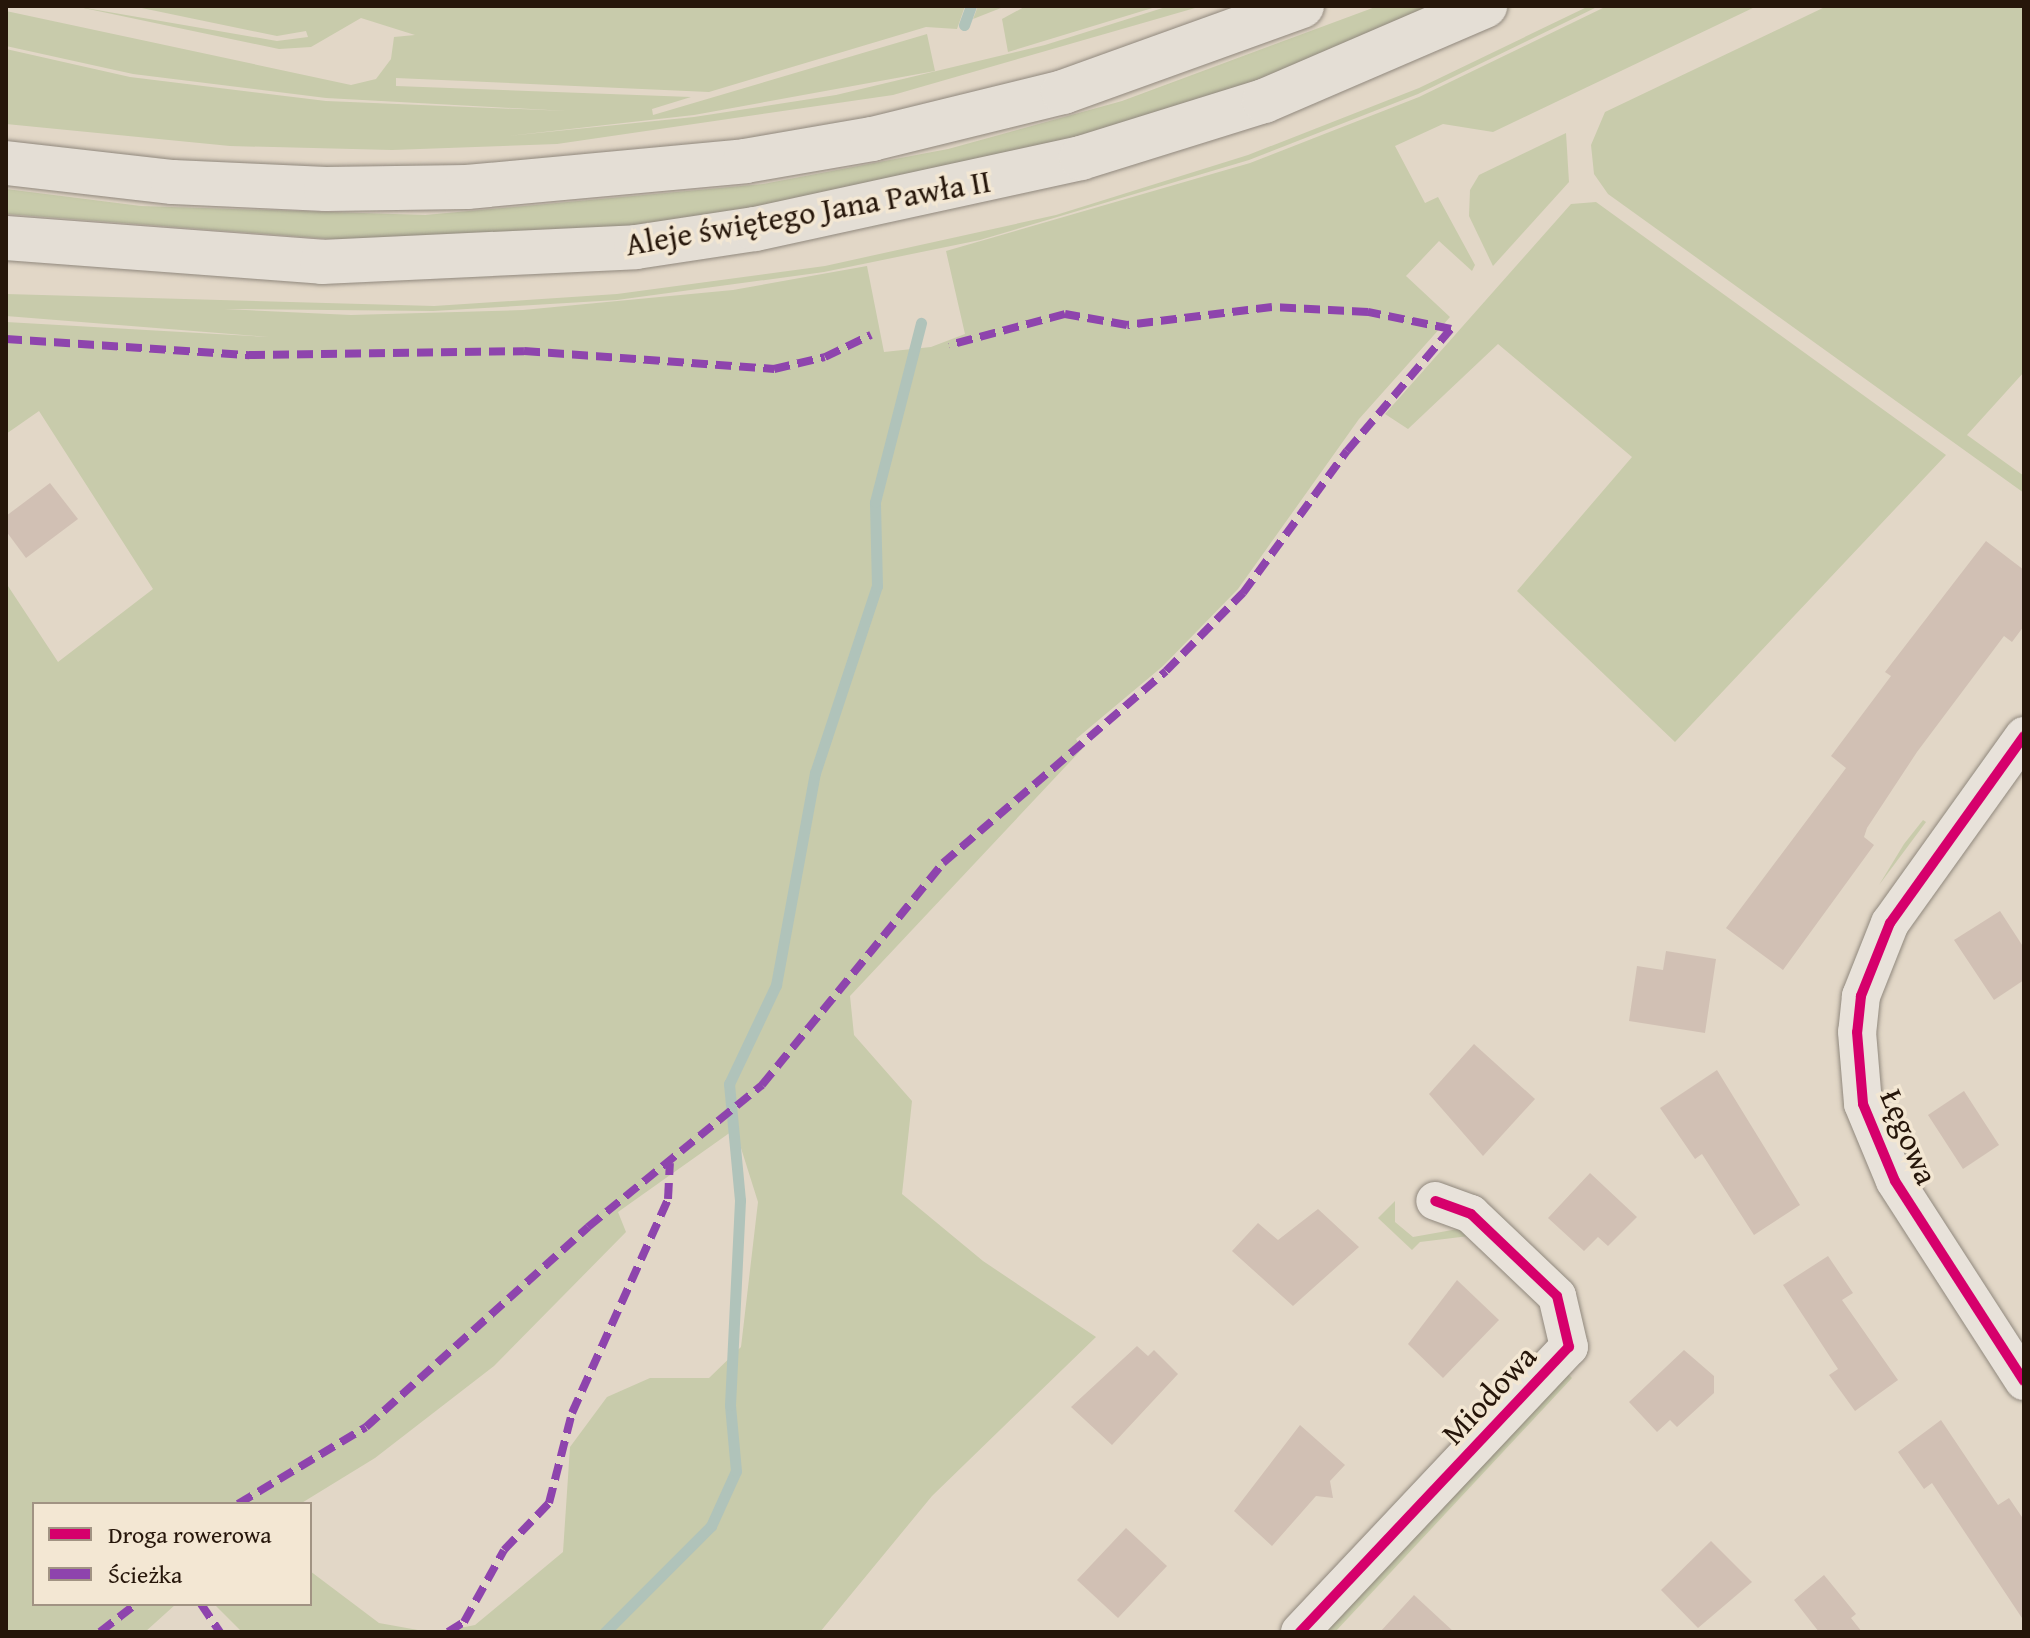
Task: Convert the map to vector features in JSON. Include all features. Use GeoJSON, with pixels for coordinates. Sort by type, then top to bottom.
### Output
{"type":"FeatureCollection","features":[{"type":"Feature","properties":{"kind":"highway","name":"Aleje świętego Jana Pawła II"},"geometry":{"type":"LineString","coordinates":[[6,163],[173,182],[326,189],[467,187],[745,161],[872,139],[1063,92],[1302,6]]}},
{"type":"Feature","properties":{"kind":"highway","name":"Aleje świętego Jana Pawła II"},"geometry":{"type":"LineString","coordinates":[[6,238],[322,262],[636,247],[755,229],[1081,158],[1264,101],[1485,6]]}},
{"type":"Feature","properties":{"kind":"street","name":"Łęgowa"},"geometry":{"type":"LineString","coordinates":[[2024,736],[1890,923],[1861,996],[1857,1032],[1863,1104],[1895,1181],[2024,1381]]}},
{"type":"Feature","properties":{"kind":"street","name":"Miodowa"},"geometry":{"type":"LineString","coordinates":[[1300,1632],[1569,1347],[1557,1296],[1471,1214],[1435,1201]]}},
{"type":"Feature","properties":{"kind":"green space"},"geometry":{"type":"Polygon","coordinates":[[[74,6],[277,41],[308,37],[306,31],[277,36],[132,6],[965,6],[957,29],[926,27],[709,92],[396,78],[396,86],[691,97],[652,109],[653,115],[927,34],[935,71],[694,115],[507,136],[694,117],[836,95],[1045,45],[1169,6],[1202,6],[893,95],[557,144],[392,150],[230,146],[6,124],[6,49],[130,77],[326,101],[567,111],[326,98],[133,74],[6,46],[6,11],[351,85],[376,79],[391,59],[394,37],[415,35],[361,18],[311,47],[279,49],[74,6]]]}},
{"type":"Feature","properties":{"kind":"green space"},"geometry":{"type":"Polygon","coordinates":[[[978,6],[1006,6],[973,19],[978,6]]]}},
{"type":"Feature","properties":{"kind":"green space"},"geometry":{"type":"Polygon","coordinates":[[[1026,6],[1159,6],[1008,52],[1002,19],[1026,6]]]}},
{"type":"Feature","properties":{"kind":"green space"},"geometry":{"type":"Polygon","coordinates":[[[1378,6],[1439,6],[1227,92],[1048,148],[770,209],[601,229],[344,240],[6,214],[6,189],[141,206],[425,215],[763,184],[948,149],[1122,101],[1378,6]]]}},
{"type":"Feature","properties":{"kind":"green space"},"geometry":{"type":"Polygon","coordinates":[[[1589,6],[1599,6],[1418,94],[1249,160],[980,240],[824,272],[617,300],[433,311],[224,309],[351,315],[523,310],[733,290],[867,266],[884,352],[931,347],[965,334],[946,251],[1250,163],[1419,97],[1607,6],[1757,6],[1493,132],[1443,124],[1395,146],[1425,203],[1438,197],[1475,265],[1472,271],[1439,241],[1406,276],[1450,317],[1359,419],[1238,589],[1163,666],[1076,739],[1082,749],[850,996],[854,1035],[912,1101],[902,1194],[983,1261],[1096,1337],[932,1496],[820,1632],[440,1632],[475,1625],[563,1552],[570,1447],[607,1397],[650,1378],[709,1378],[741,1347],[758,1202],[735,1129],[618,1212],[626,1232],[494,1366],[375,1458],[303,1502],[32,1502],[32,1606],[174,1606],[145,1632],[6,1632],[6,583],[58,662],[153,589],[39,411],[6,434],[6,322],[269,337],[6,316],[6,294],[434,306],[617,294],[825,266],[1056,215],[1248,155],[1419,88],[1589,6]]]}},
{"type":"Feature","properties":{"kind":"green space"},"geometry":{"type":"Polygon","coordinates":[[[1827,6],[2024,6],[2024,372],[1967,435],[2024,476],[2024,493],[1608,194],[1594,174],[1591,145],[1605,112],[1827,6]]]}},
{"type":"Feature","properties":{"kind":"green space"},"geometry":{"type":"Polygon","coordinates":[[[1566,133],[1569,182],[1493,266],[1469,216],[1470,190],[1479,175],[1566,133]]]}},
{"type":"Feature","properties":{"kind":"green space"},"geometry":{"type":"Polygon","coordinates":[[[1596,202],[1946,455],[1675,742],[1517,591],[1632,457],[1498,344],[1408,429],[1385,414],[1571,204],[1596,202]]]}},
{"type":"Feature","properties":{"kind":"green space"},"geometry":{"type":"Polygon","coordinates":[[[1923,820],[1926,822],[1879,885],[1904,844],[1923,820]]]}},
{"type":"Feature","properties":{"kind":"green space"},"geometry":{"type":"Polygon","coordinates":[[[1395,1201],[1395,1222],[1413,1237],[1458,1229],[1469,1236],[1420,1242],[1412,1250],[1378,1218],[1395,1201]]]}},
{"type":"Feature","properties":{"kind":"green space"},"geometry":{"type":"Polygon","coordinates":[[[1565,1371],[1572,1378],[1335,1632],[1321,1632],[1565,1371]]]}},
{"type":"Feature","properties":{"kind":"green space"},"geometry":{"type":"Polygon","coordinates":[[[312,1573],[379,1623],[429,1632],[242,1632],[216,1606],[312,1606],[312,1573]]]}},
{"type":"Feature","properties":{"kind":"building"},"geometry":{"type":"Polygon","coordinates":[[[50,483],[78,519],[26,558],[6,531],[6,516],[50,483]]]}},
{"type":"Feature","properties":{"kind":"building"},"geometry":{"type":"Polygon","coordinates":[[[1986,541],[2024,570],[2024,626],[2012,642],[2004,636],[1917,752],[1867,828],[1864,837],[1874,845],[1783,970],[1726,928],[1846,768],[1831,756],[1891,676],[1885,672],[1986,541]]]}},
{"type":"Feature","properties":{"kind":"building"},"geometry":{"type":"Polygon","coordinates":[[[2000,911],[2024,948],[2024,980],[1994,1000],[1954,940],[2000,911]]]}},
{"type":"Feature","properties":{"kind":"building"},"geometry":{"type":"Polygon","coordinates":[[[1666,951],[1716,959],[1705,1033],[1629,1021],[1637,966],[1663,970],[1666,951]]]}},
{"type":"Feature","properties":{"kind":"building"},"geometry":{"type":"Polygon","coordinates":[[[1474,1044],[1535,1099],[1483,1156],[1429,1094],[1474,1044]]]}},
{"type":"Feature","properties":{"kind":"building"},"geometry":{"type":"Polygon","coordinates":[[[1717,1070],[1800,1205],[1754,1235],[1702,1154],[1695,1159],[1660,1108],[1717,1070]]]}},
{"type":"Feature","properties":{"kind":"building"},"geometry":{"type":"Polygon","coordinates":[[[1964,1091],[1999,1145],[1963,1169],[1928,1115],[1964,1091]]]}},
{"type":"Feature","properties":{"kind":"building"},"geometry":{"type":"Polygon","coordinates":[[[1590,1173],[1637,1217],[1608,1246],[1598,1237],[1584,1251],[1548,1218],[1590,1173]]]}},
{"type":"Feature","properties":{"kind":"building"},"geometry":{"type":"Polygon","coordinates":[[[1318,1209],[1359,1247],[1293,1306],[1232,1251],[1258,1223],[1278,1240],[1318,1209]]]}},
{"type":"Feature","properties":{"kind":"building"},"geometry":{"type":"Polygon","coordinates":[[[1828,1256],[1853,1293],[1842,1300],[1898,1380],[1855,1411],[1829,1375],[1838,1369],[1783,1285],[1828,1256]]]}},
{"type":"Feature","properties":{"kind":"building"},"geometry":{"type":"Polygon","coordinates":[[[1457,1280],[1499,1320],[1443,1378],[1408,1344],[1457,1280]]]}},
{"type":"Feature","properties":{"kind":"building"},"geometry":{"type":"Polygon","coordinates":[[[1137,1346],[1148,1356],[1154,1350],[1178,1374],[1112,1445],[1071,1407],[1137,1346]]]}},
{"type":"Feature","properties":{"kind":"building"},"geometry":{"type":"Polygon","coordinates":[[[1684,1350],[1714,1376],[1714,1393],[1677,1427],[1670,1420],[1657,1432],[1629,1402],[1684,1350]]]}},
{"type":"Feature","properties":{"kind":"building"},"geometry":{"type":"Polygon","coordinates":[[[1941,1420],[1998,1505],[2009,1498],[2024,1520],[2024,1621],[1932,1483],[1924,1489],[1898,1452],[1941,1420]]]}},
{"type":"Feature","properties":{"kind":"building"},"geometry":{"type":"Polygon","coordinates":[[[1300,1425],[1345,1465],[1330,1481],[1333,1498],[1316,1496],[1272,1546],[1234,1511],[1300,1425]]]}},
{"type":"Feature","properties":{"kind":"building"},"geometry":{"type":"Polygon","coordinates":[[[1126,1528],[1167,1566],[1118,1618],[1077,1580],[1126,1528]]]}},
{"type":"Feature","properties":{"kind":"building"},"geometry":{"type":"Polygon","coordinates":[[[1711,1541],[1752,1582],[1698,1628],[1661,1590],[1711,1541]]]}},
{"type":"Feature","properties":{"kind":"building"},"geometry":{"type":"Polygon","coordinates":[[[1824,1575],[1856,1614],[1851,1618],[1862,1632],[1819,1632],[1794,1600],[1824,1575]]]}},
{"type":"Feature","properties":{"kind":"building"},"geometry":{"type":"Polygon","coordinates":[[[1414,1595],[1454,1632],[1380,1632],[1414,1595]]]}},
{"type":"Feature","properties":{"kind":"waterway"},"geometry":{"type":"LineString","coordinates":[[964,25],[971,6]]}},
{"type":"Feature","properties":{"kind":"waterway"},"geometry":{"type":"LineString","coordinates":[[605,1632],[711,1526],[736,1471],[730,1405],[740,1200],[729,1084],[776,985],[815,773],[877,586],[875,502],[921,323]]}},
{"type":"Feature","properties":{"kind":"marked path"},"geometry":{"type":"LineString","coordinates":[[241,1502],[366,1427],[588,1227],[762,1085],[943,863],[1166,671],[1243,593],[1347,451],[1451,329],[1368,312],[1272,307],[1127,325],[1065,314],[949,345]]}},
{"type":"Feature","properties":{"kind":"marked path"},"geometry":{"type":"LineString","coordinates":[[6,339],[249,355],[524,351],[774,369],[825,357],[871,335]]}},
{"type":"Feature","properties":{"kind":"marked path"},"geometry":{"type":"LineString","coordinates":[[448,1632],[464,1622],[504,1550],[549,1503],[572,1413],[668,1199],[670,1163]]}},
{"type":"Feature","properties":{"kind":"marked path"},"geometry":{"type":"LineString","coordinates":[[100,1632],[133,1606]]}},
{"type":"Feature","properties":{"kind":"marked path"},"geometry":{"type":"LineString","coordinates":[[202,1606],[220,1632]]}},
{"type":"Feature","properties":{"kind":"cycle path"},"geometry":{"type":"LineString","coordinates":[[2024,736],[1890,923],[1861,996],[1857,1032],[1863,1104],[1895,1181],[2024,1381]]}},
{"type":"Feature","properties":{"kind":"cycle path"},"geometry":{"type":"LineString","coordinates":[[1300,1632],[1569,1347],[1557,1296],[1471,1214],[1435,1201]]}}]}
